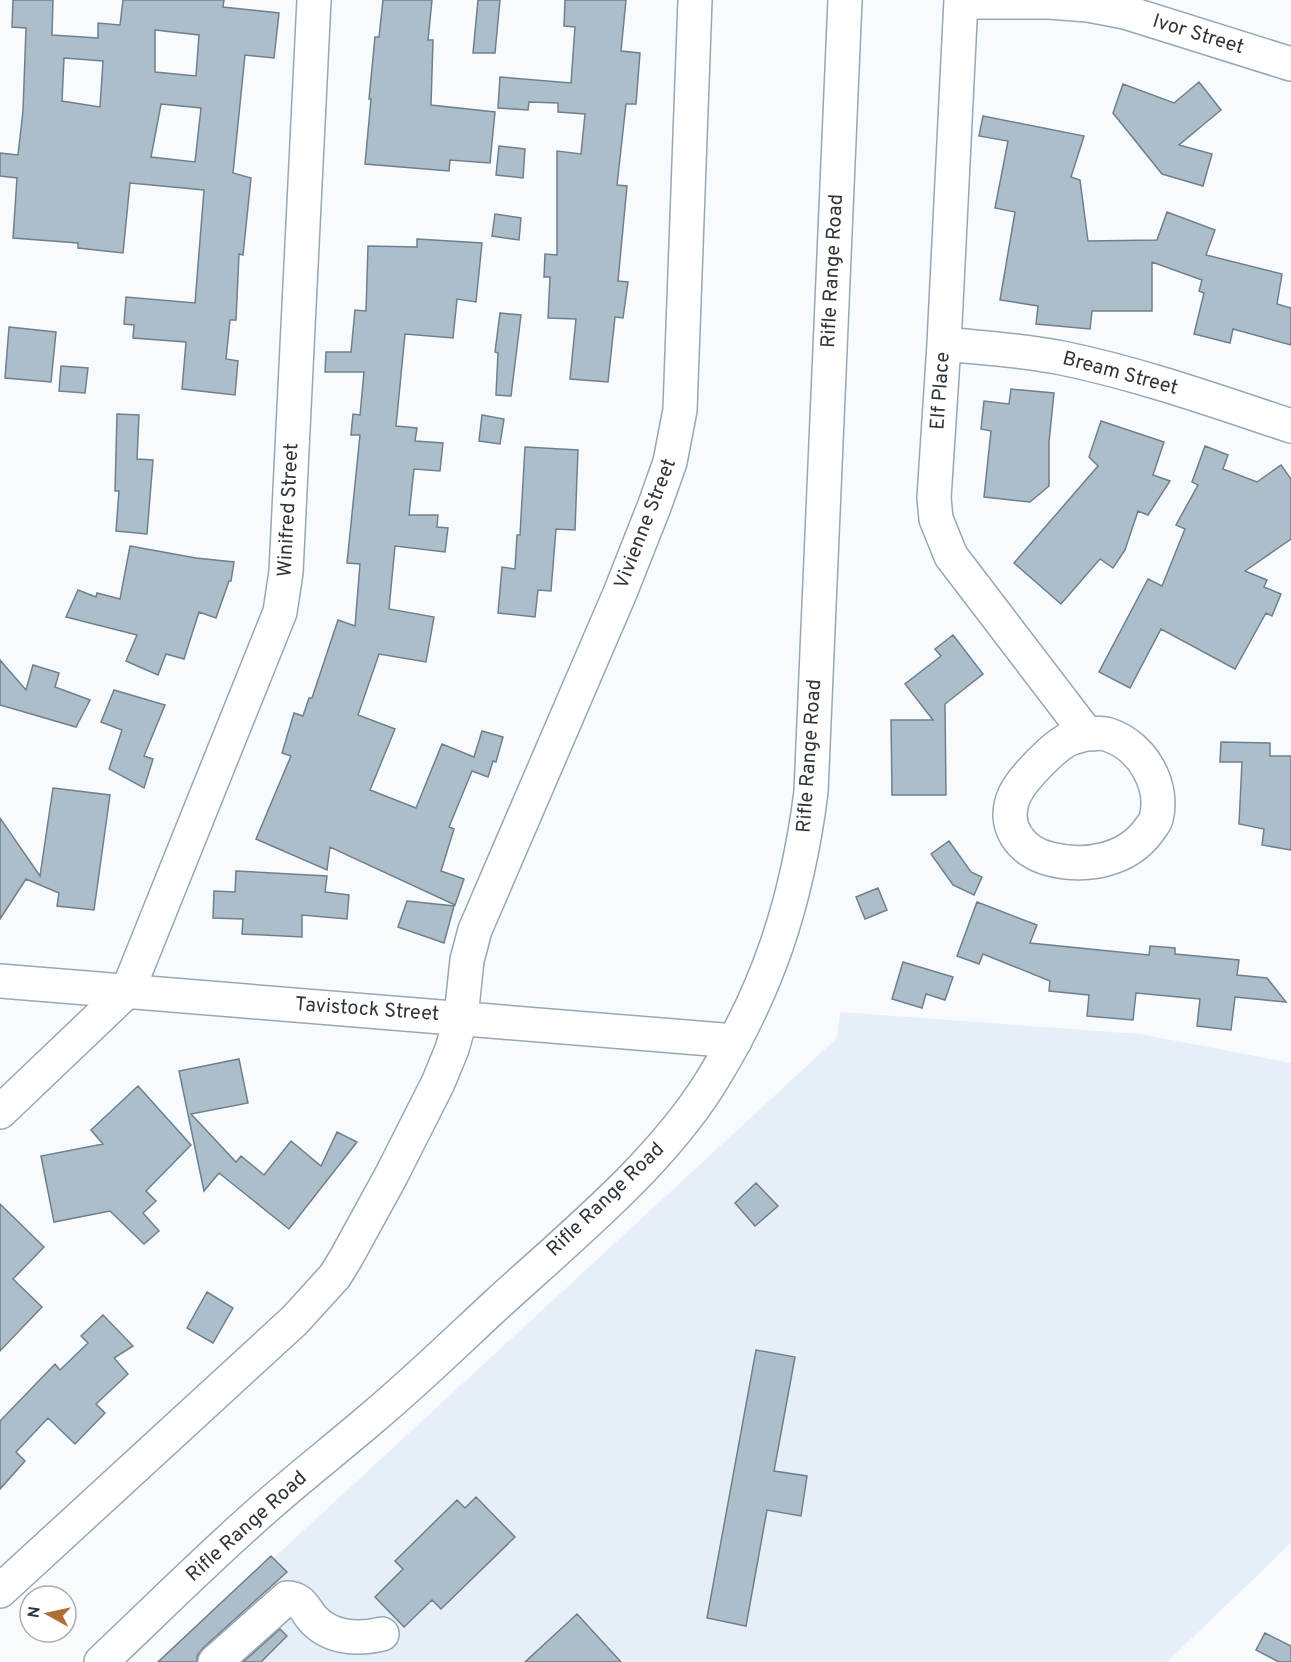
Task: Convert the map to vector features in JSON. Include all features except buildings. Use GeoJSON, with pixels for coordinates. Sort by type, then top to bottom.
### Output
{"type":"FeatureCollection","features":[{"type":"Feature","properties":{"kind":"street","name":"Winifred Street"},"geometry":{"type":"LineString","coordinates":[[128,990],[271,637],[284,596],[315,0]]}},
{"type":"Feature","properties":{"kind":"street","name":"Vivienne Street"},"geometry":{"type":"LineString","coordinates":[[461,1017],[467,960],[475,930],[620,593],[663,483],[676,438],[680,410],[695,0]]}},
{"type":"Feature","properties":{"kind":"street","name":"Rifle Range Road"},"geometry":{"type":"LineString","coordinates":[[101,1662],[248,1524],[375,1416],[571,1236],[652,1158],[681,1125],[708,1086],[753,1008],[788,915],[804,844],[810,792],[845,0]]}},
{"type":"Feature","properties":{"kind":"street","name":"Ivor Street"},"geometry":{"type":"LineString","coordinates":[[961,1],[1049,2],[1088,5],[1125,12],[1291,64]]}},
{"type":"Feature","properties":{"kind":"street","name":"Elf Place"},"geometry":{"type":"LineString","coordinates":[[961,1],[934,498],[936,519],[951,556],[1087,734]]}},
{"type":"Feature","properties":{"kind":"street","name":"Bream Street"},"geometry":{"type":"LineString","coordinates":[[944,344],[1059,357],[1102,367],[1291,426]]}},
{"type":"Feature","properties":{"kind":"street"},"geometry":{"type":"LineString","coordinates":[[1087,734],[1107,734],[1122,741],[1151,770],[1157,789],[1156,820],[1142,840],[1122,853],[1103,861],[1081,864],[1035,855],[1017,839],[1012,826],[1011,811],[1015,794],[1032,772],[1050,755],[1068,740],[1087,734]]}},
{"type":"Feature","properties":{"kind":"street","name":"Tavistock Street"},"geometry":{"type":"LineString","coordinates":[[0,981],[735,1041]]}},
{"type":"Feature","properties":{"kind":"street"},"geometry":{"type":"LineString","coordinates":[[0,1112],[128,990]]}},
{"type":"Feature","properties":{"kind":"street"},"geometry":{"type":"LineString","coordinates":[[0,1591],[295,1320],[335,1276],[367,1222],[438,1083],[452,1049],[461,1017]]}},
{"type":"Feature","properties":{"kind":"street"},"geometry":{"type":"LineString","coordinates":[[215,1662],[288,1598],[294,1598],[300,1602],[313,1620],[328,1630],[356,1638],[382,1634]]}},
{"type":"Feature","properties":{"kind":"shaded area"},"geometry":{"type":"Polygon","coordinates":[[[840,1012],[1140,1034],[1291,1063],[1291,1543],[1167,1662],[161,1662],[837,1038],[840,1012]]]}}]}
